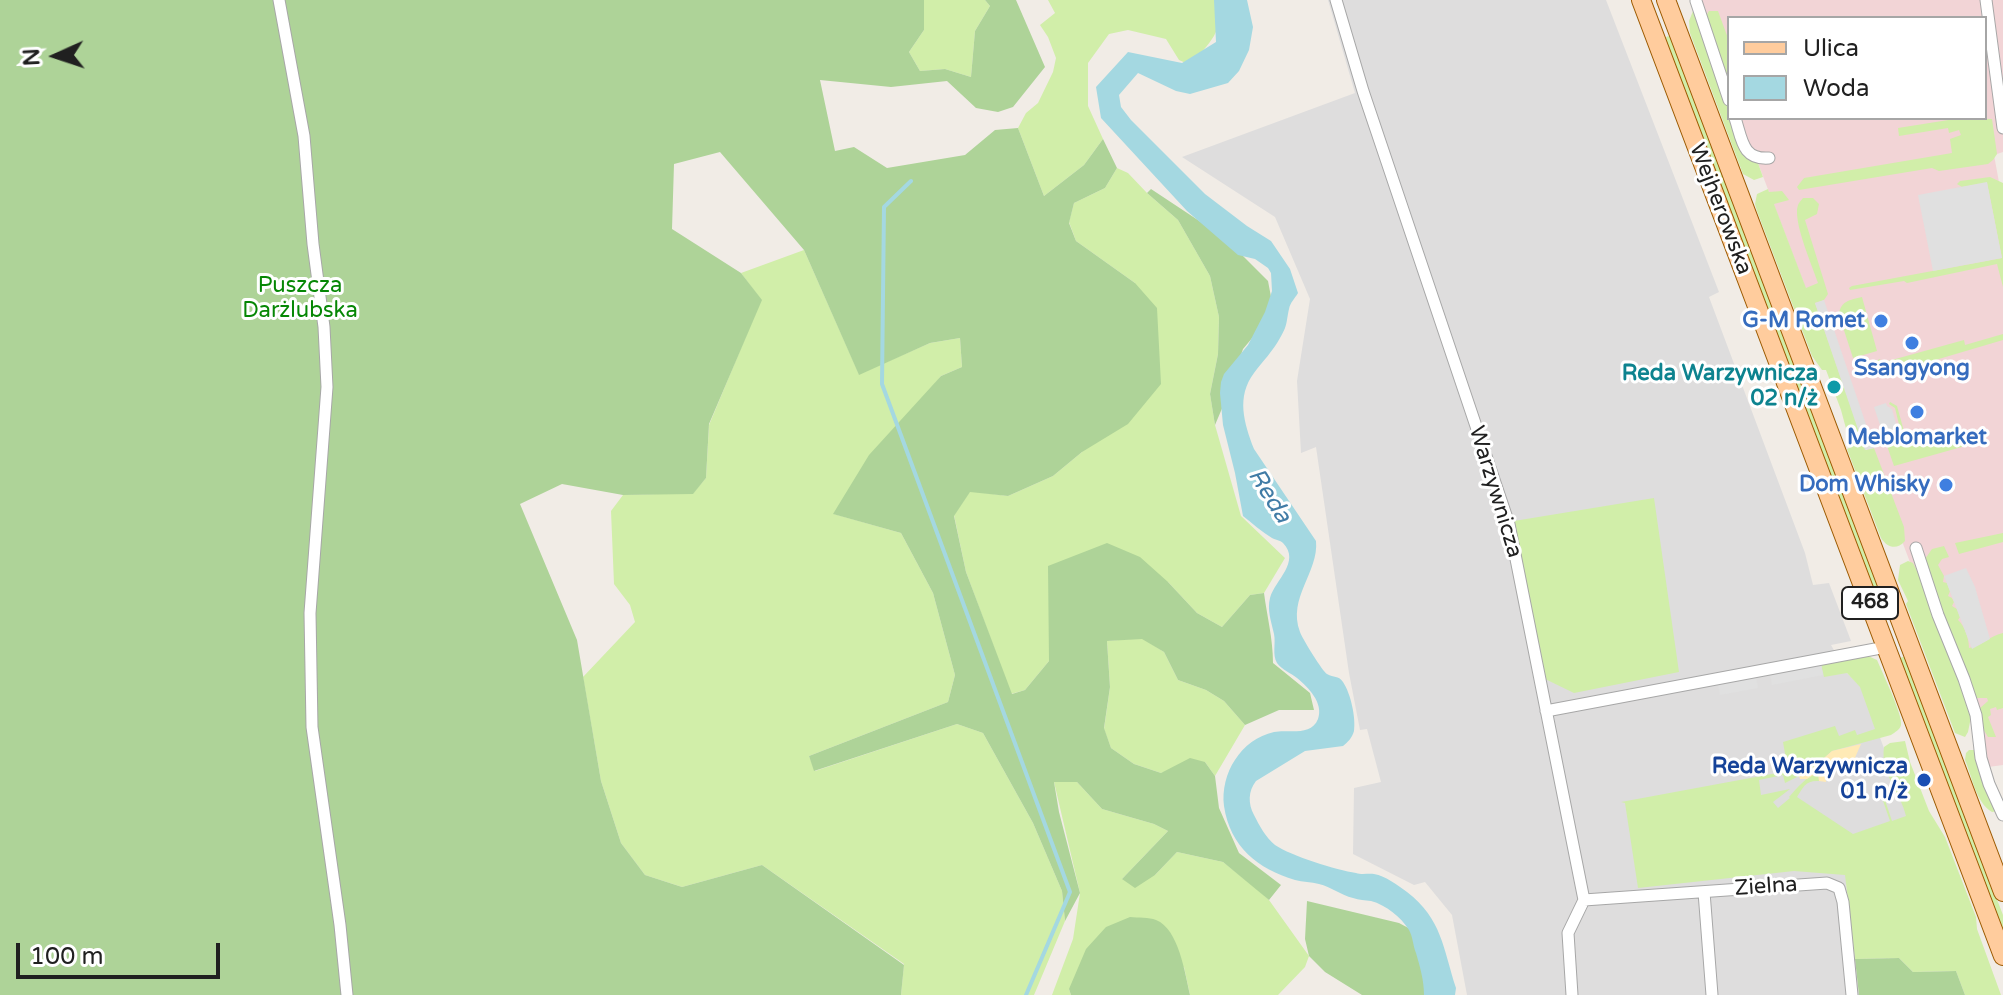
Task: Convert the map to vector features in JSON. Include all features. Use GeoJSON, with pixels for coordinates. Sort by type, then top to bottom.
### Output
{"type":"FeatureCollection","features":[{"type":"Feature","properties":{"kind":"main road","name":"Wejherowska"},"geometry":{"type":"LineString","coordinates":[[1641,0],[2003,956]]}},
{"type":"Feature","properties":{"kind":"main road","name":"Wejherowska"},"geometry":{"type":"LineString","coordinates":[[1666,0],[2003,892]]}},
{"type":"Feature","properties":{"kind":"street"},"geometry":{"type":"LineString","coordinates":[[279,0],[304,136],[324,327],[327,387],[310,613],[312,727],[347,995]]}},
{"type":"Feature","properties":{"kind":"street","name":"Warzywnicza"},"geometry":{"type":"LineString","coordinates":[[1336,0],[1363,91],[1509,524],[1584,900]]}},
{"type":"Feature","properties":{"kind":"street"},"geometry":{"type":"LineString","coordinates":[[1986,0],[2003,128]]}},
{"type":"Feature","properties":{"kind":"street"},"geometry":{"type":"LineString","coordinates":[[1696,1],[1727,94]]}},
{"type":"Feature","properties":{"kind":"street"},"geometry":{"type":"LineString","coordinates":[[1736,120],[1744,147],[1751,156],[1769,158]]}},
{"type":"Feature","properties":{"kind":"street"},"geometry":{"type":"LineString","coordinates":[[1916,548],[1976,715],[1981,758],[2003,815]]}},
{"type":"Feature","properties":{"kind":"street"},"geometry":{"type":"LineString","coordinates":[[1546,711],[1886,647]]}},
{"type":"Feature","properties":{"kind":"street","name":"Zielna"},"geometry":{"type":"LineString","coordinates":[[1584,900],[1827,883],[1839,888],[1843,902],[1852,995]]}},
{"type":"Feature","properties":{"kind":"street"},"geometry":{"type":"LineString","coordinates":[[1704,892],[1712,995]]}},
{"type":"Feature","properties":{"kind":"street"},"geometry":{"type":"LineString","coordinates":[[1572,995],[1568,933],[1584,900]]}},
{"type":"Feature","properties":{"kind":"shaded area"},"geometry":{"type":"Polygon","coordinates":[[[1328,0],[1606,0],[1719,292],[1709,297],[1805,553],[1813,585],[1829,583],[1851,641],[1831,645],[1847,673],[1861,687],[1912,823],[1846,881],[1859,995],[1467,995],[1452,915],[1425,882],[1414,885],[1353,854],[1354,788],[1381,782],[1367,729],[1360,730],[1316,447],[1301,453],[1297,381],[1310,299],[1275,217],[1182,157],[1355,93],[1328,0]]]}},
{"type":"Feature","properties":{"kind":"shaded area"},"geometry":{"type":"Polygon","coordinates":[[[1697,0],[2003,0],[2003,152],[1994,155],[2003,204],[2003,765],[1988,767],[1741,120],[1987,120],[1987,16],[1727,16],[1727,81],[1697,0]]]}},
{"type":"Feature","properties":{"kind":"shaded area"},"geometry":{"type":"Polygon","coordinates":[[[1987,182],[2002,258],[1933,271],[1918,195],[1987,182]]]}},
{"type":"Feature","properties":{"kind":"shaded area"},"geometry":{"type":"Polygon","coordinates":[[[1824,300],[1874,448],[1865,450],[1815,303],[1824,300]]]}},
{"type":"Feature","properties":{"kind":"shaded area"},"geometry":{"type":"Polygon","coordinates":[[[1886,403],[1892,409],[1900,438],[1886,443],[1874,407],[1886,403]]]}},
{"type":"Feature","properties":{"kind":"shaded area"},"geometry":{"type":"Polygon","coordinates":[[[1966,568],[1975,587],[1990,639],[1972,649],[1944,576],[1966,568]]]}},
{"type":"Feature","properties":{"kind":"shaded area"},"geometry":{"type":"Polygon","coordinates":[[[1821,664],[1823,675],[1772,685],[1770,674],[1821,664]]]}},
{"type":"Feature","properties":{"kind":"shaded area"},"geometry":{"type":"Polygon","coordinates":[[[1756,677],[1758,688],[1720,695],[1718,684],[1756,677]]]}},
{"type":"Feature","properties":{"kind":"green space","name":"Puszcza Darżlubska"},"geometry":{"type":"Polygon","coordinates":[[[0,0],[924,0],[924,30],[909,52],[920,71],[945,69],[971,77],[975,31],[990,6],[985,0],[1016,0],[1045,67],[1013,107],[998,112],[976,108],[947,81],[891,87],[820,80],[835,151],[854,147],[887,168],[965,155],[995,130],[1018,128],[1044,196],[1084,165],[1103,139],[1117,168],[1105,188],[1074,203],[1069,223],[1076,241],[1135,283],[1157,308],[1161,384],[1128,424],[1082,452],[1053,476],[1008,496],[970,492],[954,516],[966,572],[1012,694],[1025,690],[1049,661],[1048,566],[1107,543],[1140,557],[1197,613],[1222,627],[1250,595],[1264,593],[1273,663],[1310,693],[1314,710],[1279,710],[1245,725],[1224,701],[1206,690],[1178,680],[1164,652],[1142,639],[1107,641],[1110,687],[1104,728],[1111,748],[1134,764],[1161,773],[1190,758],[1205,762],[1215,776],[1219,808],[1239,853],[1281,885],[1269,900],[1223,862],[1177,852],[1155,875],[1135,888],[1122,879],[1168,831],[1102,809],[1077,782],[1054,782],[1080,893],[1065,921],[1062,891],[1033,823],[983,733],[957,724],[814,771],[809,756],[948,702],[955,675],[933,593],[901,533],[833,514],[869,455],[941,376],[962,367],[960,338],[930,343],[859,375],[804,250],[720,152],[674,164],[672,229],[741,273],[762,300],[709,424],[706,478],[693,494],[623,495],[562,484],[520,504],[577,640],[601,781],[621,843],[645,875],[682,887],[762,865],[904,965],[901,995],[0,995],[0,0]]]}},
{"type":"Feature","properties":{"kind":"green space"},"geometry":{"type":"Polygon","coordinates":[[[924,0],[985,0],[990,6],[975,31],[971,77],[945,69],[920,71],[909,52],[924,30],[924,0]]]}},
{"type":"Feature","properties":{"kind":"green space"},"geometry":{"type":"Polygon","coordinates":[[[1048,0],[1217,0],[1219,20],[1214,36],[1190,65],[1179,60],[1166,39],[1128,30],[1109,34],[1088,63],[1088,106],[1103,139],[1084,165],[1044,196],[1018,128],[1026,113],[1038,103],[1053,72],[1056,58],[1040,25],[1055,13],[1048,0]]]}},
{"type":"Feature","properties":{"kind":"green space"},"geometry":{"type":"Polygon","coordinates":[[[1693,11],[1698,13],[1727,101],[1727,120],[1741,120],[1763,177],[1754,180],[1743,174],[1690,33],[1689,21],[1693,11]]]}},
{"type":"Feature","properties":{"kind":"green space"},"geometry":{"type":"Polygon","coordinates":[[[1709,11],[1718,11],[1727,36],[1727,84],[1706,16],[1709,11]]]}},
{"type":"Feature","properties":{"kind":"green space"},"geometry":{"type":"Polygon","coordinates":[[[1668,36],[1884,603],[1880,605],[1664,39],[1668,36]]]}},
{"type":"Feature","properties":{"kind":"green space"},"geometry":{"type":"Polygon","coordinates":[[[1992,119],[1997,154],[1988,164],[1939,171],[1932,168],[1799,190],[1797,187],[1804,178],[1952,153],[1950,139],[1961,135],[1959,130],[1949,133],[1948,128],[1899,136],[1898,128],[1948,120],[1992,119]]]}},
{"type":"Feature","properties":{"kind":"green space"},"geometry":{"type":"Polygon","coordinates":[[[1117,168],[1128,173],[1178,220],[1210,276],[1219,317],[1218,354],[1210,394],[1215,425],[1241,516],[1285,558],[1264,593],[1250,595],[1222,627],[1197,613],[1168,582],[1049,661],[1025,690],[1011,694],[966,572],[954,515],[970,491],[1008,496],[1053,476],[1082,452],[1135,283],[1076,241],[1069,222],[1074,203],[1105,188],[1117,168]]]}},
{"type":"Feature","properties":{"kind":"green space"},"geometry":{"type":"Polygon","coordinates":[[[1990,177],[2003,183],[2003,287],[1997,264],[1907,283],[1850,290],[1852,286],[2002,258],[1987,183],[1962,187],[1957,184],[1990,177]]]}},
{"type":"Feature","properties":{"kind":"green space"},"geometry":{"type":"Polygon","coordinates":[[[1151,189],[1225,238],[1268,281],[1272,302],[1263,325],[1243,349],[1215,425],[1210,394],[1218,354],[1219,317],[1210,276],[1178,220],[1147,193],[1151,189]]]}},
{"type":"Feature","properties":{"kind":"green space"},"geometry":{"type":"Polygon","coordinates":[[[1768,189],[1769,192],[1782,191],[1789,200],[1774,204],[1806,288],[1818,283],[1802,237],[1797,210],[1803,198],[1813,198],[1819,204],[1817,214],[1805,220],[1828,294],[1824,300],[1815,303],[1866,450],[1874,448],[1904,527],[1905,541],[1898,546],[1889,546],[1881,538],[1847,449],[1851,447],[1826,370],[1822,370],[1812,356],[1757,211],[1757,194],[1768,189]]]}},
{"type":"Feature","properties":{"kind":"green space"},"geometry":{"type":"Polygon","coordinates":[[[804,250],[859,374],[930,343],[960,338],[962,367],[941,376],[834,514],[901,533],[933,593],[955,675],[948,702],[809,756],[815,771],[957,724],[983,733],[1033,823],[1062,891],[1065,921],[1034,995],[901,995],[904,964],[762,865],[682,887],[645,875],[621,843],[601,781],[583,677],[635,622],[630,605],[614,584],[611,511],[623,495],[693,493],[706,478],[709,425],[761,300],[741,273],[804,250]]]}},
{"type":"Feature","properties":{"kind":"green space"},"geometry":{"type":"Polygon","coordinates":[[[1862,297],[1877,351],[1853,358],[1839,315],[1844,304],[1862,297]]]}},
{"type":"Feature","properties":{"kind":"green space"},"geometry":{"type":"Polygon","coordinates":[[[2003,334],[2003,340],[1878,377],[1876,361],[1880,359],[1881,363],[1964,340],[1965,345],[2003,334]]]}},
{"type":"Feature","properties":{"kind":"green space"},"geometry":{"type":"Polygon","coordinates":[[[1890,402],[1897,406],[1907,442],[1928,436],[1931,445],[1981,432],[1983,441],[1894,466],[1886,443],[1902,437],[1895,408],[1890,402]]]}},
{"type":"Feature","properties":{"kind":"green space"},"geometry":{"type":"Polygon","coordinates":[[[1654,498],[1679,672],[1574,693],[1543,678],[1522,579],[1514,521],[1654,498]]]}},
{"type":"Feature","properties":{"kind":"green space"},"geometry":{"type":"Polygon","coordinates":[[[2003,533],[2003,542],[1959,554],[1955,543],[2003,533]]]}},
{"type":"Feature","properties":{"kind":"green space"},"geometry":{"type":"Polygon","coordinates":[[[1944,546],[1949,557],[1942,559],[1938,565],[1944,576],[1943,582],[1947,583],[1950,591],[1948,596],[1954,602],[1952,606],[1957,609],[1958,620],[1966,633],[1969,648],[2003,633],[2003,708],[1990,709],[1991,715],[1988,717],[1996,737],[1988,737],[1982,727],[1980,708],[1988,701],[1987,698],[1977,698],[1958,656],[1925,559],[1932,549],[1944,546]]]}},
{"type":"Feature","properties":{"kind":"green space"},"geometry":{"type":"Polygon","coordinates":[[[1908,561],[1913,563],[1920,577],[1936,624],[1950,652],[1971,717],[1965,737],[1955,733],[1898,580],[1900,565],[1908,561]]]}},
{"type":"Feature","properties":{"kind":"green space"},"geometry":{"type":"Polygon","coordinates":[[[1142,638],[1164,652],[1178,680],[1206,690],[1224,701],[1245,725],[1215,776],[1205,762],[1161,773],[1134,764],[1111,748],[1104,729],[1110,687],[1107,641],[1142,638]]]}},
{"type":"Feature","properties":{"kind":"green space"},"geometry":{"type":"Polygon","coordinates":[[[1868,656],[1877,660],[1899,712],[1900,728],[1891,735],[1832,751],[1809,771],[1785,783],[1783,775],[1759,780],[1761,795],[1790,789],[1773,802],[1778,808],[1802,783],[1818,772],[1819,781],[1808,783],[1797,797],[1853,834],[1890,821],[1884,797],[1892,821],[1906,816],[1885,766],[1884,756],[1884,747],[1905,741],[1929,811],[1945,837],[1976,917],[1977,929],[2001,995],[1965,995],[1956,971],[1913,972],[1899,958],[1855,959],[1845,875],[1794,871],[1638,888],[1625,803],[1621,802],[1788,771],[1783,742],[1835,726],[1839,736],[1855,730],[1857,735],[1875,729],[1860,687],[1847,673],[1824,677],[1821,664],[1868,656]]]}},
{"type":"Feature","properties":{"kind":"green space"},"geometry":{"type":"Polygon","coordinates":[[[1902,657],[2003,915],[2003,931],[1900,659],[1902,657]]]}},
{"type":"Feature","properties":{"kind":"green space"},"geometry":{"type":"Polygon","coordinates":[[[1969,750],[1977,750],[1998,811],[1992,812],[1978,796],[1965,760],[1969,750]]]}},
{"type":"Feature","properties":{"kind":"green space"},"geometry":{"type":"Polygon","coordinates":[[[1054,782],[1077,782],[1102,809],[1168,831],[1122,879],[1155,875],[1177,852],[1223,862],[1269,900],[1309,956],[1305,967],[1278,995],[1190,995],[1184,967],[1069,989],[1071,995],[1052,995],[1073,939],[1080,893],[1054,782]]]}},
{"type":"Feature","properties":{"kind":"green space"},"geometry":{"type":"Polygon","coordinates":[[[1307,901],[1399,923],[1416,932],[1426,995],[1362,995],[1325,972],[1309,956],[1305,939],[1307,901]]]}},
{"type":"Feature","properties":{"kind":"green space"},"geometry":{"type":"Polygon","coordinates":[[[1130,917],[1156,920],[1164,925],[1176,942],[1190,995],[1071,995],[1069,989],[1086,949],[1106,927],[1130,917]]]}},
{"type":"Feature","properties":{"kind":"green space"},"geometry":{"type":"Polygon","coordinates":[[[1899,958],[1913,972],[1956,971],[1965,995],[1859,995],[1855,959],[1899,958]]]}},
{"type":"Feature","properties":{"kind":"sand"},"geometry":{"type":"Polygon","coordinates":[[[1861,744],[1854,760],[1844,759],[1830,766],[1825,772],[1826,782],[1819,781],[1818,772],[1807,779],[1800,779],[1799,776],[1832,751],[1861,744]]]}},
{"type":"Feature","properties":{"kind":"water","name":"Reda"},"geometry":{"type":"Polygon","coordinates":[[[1214,0],[1247,0],[1253,27],[1249,50],[1239,71],[1228,83],[1190,94],[1176,91],[1138,73],[1119,95],[1121,107],[1205,194],[1271,241],[1290,269],[1298,293],[1290,307],[1283,334],[1248,382],[1243,401],[1245,420],[1254,449],[1316,541],[1313,564],[1297,608],[1297,620],[1321,667],[1327,674],[1338,677],[1346,687],[1354,720],[1353,733],[1343,746],[1305,751],[1256,781],[1250,793],[1251,806],[1266,835],[1282,849],[1338,869],[1383,877],[1419,902],[1440,935],[1456,988],[1455,995],[1424,995],[1422,974],[1410,933],[1393,912],[1377,903],[1349,897],[1323,885],[1295,880],[1269,870],[1239,845],[1227,820],[1225,782],[1243,750],[1262,736],[1274,732],[1310,728],[1315,725],[1319,713],[1317,701],[1310,691],[1281,668],[1276,660],[1269,602],[1288,564],[1288,550],[1282,542],[1268,536],[1243,516],[1223,425],[1221,382],[1248,345],[1265,312],[1272,291],[1271,273],[1255,259],[1238,255],[1187,211],[1101,118],[1096,87],[1128,52],[1182,63],[1216,42],[1214,0]]]}},
{"type":"Feature","properties":{"kind":"waterway"},"geometry":{"type":"LineString","coordinates":[[911,181],[884,207],[882,384],[1070,892],[1026,995]]}},
{"type":"Feature","properties":{"kind":"place","name":"G-M Romet"},"geometry":{"type":"Point","coordinates":[1881,321]}},
{"type":"Feature","properties":{"kind":"place","name":"Ssangyong"},"geometry":{"type":"Point","coordinates":[1912,343]}},
{"type":"Feature","properties":{"kind":"place","name":"Reda Warzywnicza 02 n/ż"},"geometry":{"type":"Point","coordinates":[1834,387]}},
{"type":"Feature","properties":{"kind":"place","name":"Meblomarket"},"geometry":{"type":"Point","coordinates":[1917,412]}},
{"type":"Feature","properties":{"kind":"place","name":"Dom Whisky"},"geometry":{"type":"Point","coordinates":[1946,485]}},
{"type":"Feature","properties":{"kind":"place","name":"Reda Warzywnicza 01 n/ż"},"geometry":{"type":"Point","coordinates":[1924,780]}}]}
